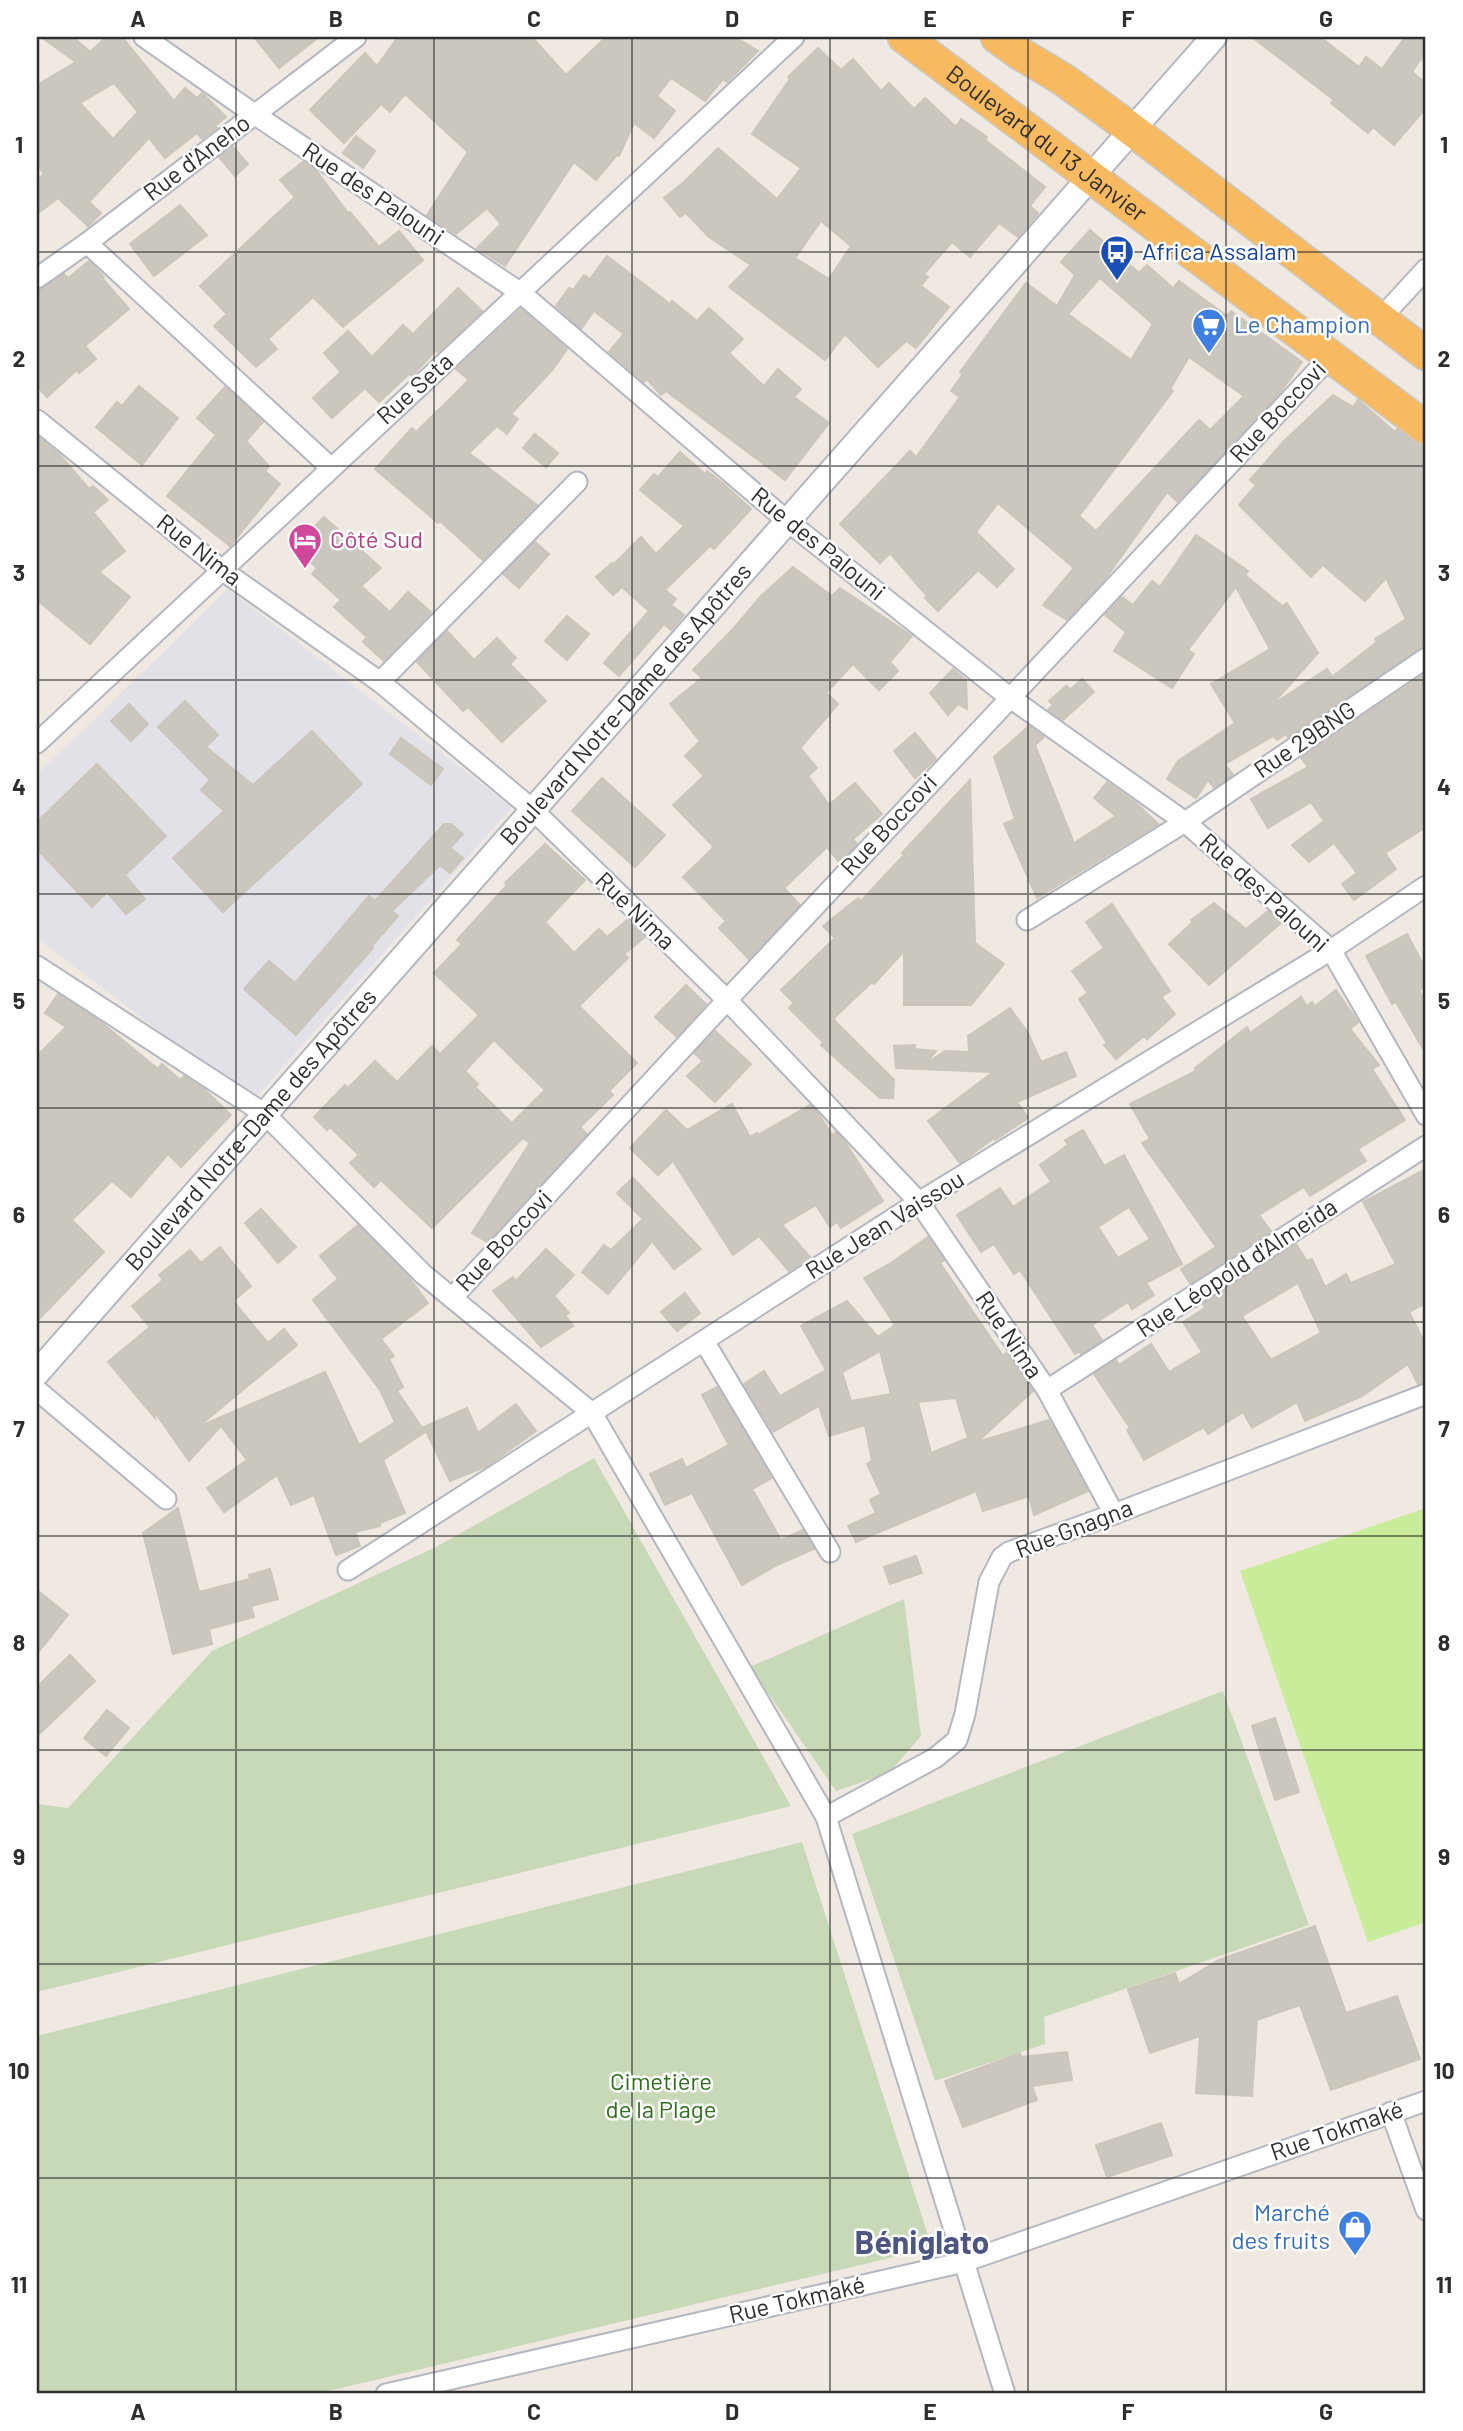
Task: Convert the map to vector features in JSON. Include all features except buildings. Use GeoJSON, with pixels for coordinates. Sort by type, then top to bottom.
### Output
{"type":"FeatureCollection","features":[{"type":"Feature","properties":{"kind":"highway","name":"Boulevard du 13 Janvier"},"geometry":{"type":"LineString","coordinates":[[904,37],[1426,428]]}},
{"type":"Feature","properties":{"kind":"highway"},"geometry":{"type":"LineString","coordinates":[[997,37],[1018,54],[1064,80],[1131,129],[1426,354]]}},
{"type":"Feature","properties":{"kind":"street","name":"Rue des Palouni"},"geometry":{"type":"LineString","coordinates":[[144,37],[521,293],[786,520],[1009,696],[1185,822],[1331,950],[1426,1115]]}},
{"type":"Feature","properties":{"kind":"street","name":"Rue d'Aneho"},"geometry":{"type":"LineString","coordinates":[[37,278],[87,243],[356,37]]}},
{"type":"Feature","properties":{"kind":"street","name":"Rue Seta"},"geometry":{"type":"LineString","coordinates":[[37,743],[794,37]]}},
{"type":"Feature","properties":{"kind":"street","name":"Boulevard Notre-Dame des Apôtres"},"geometry":{"type":"LineString","coordinates":[[37,1373],[1214,37]]}},
{"type":"Feature","properties":{"kind":"street"},"geometry":{"type":"LineString","coordinates":[[87,243],[330,467]]}},
{"type":"Feature","properties":{"kind":"street"},"geometry":{"type":"LineString","coordinates":[[1380,319],[1426,269]]}},
{"type":"Feature","properties":{"kind":"street","name":"Rue Boccovi"},"geometry":{"type":"LineString","coordinates":[[452,1298],[1009,696],[1331,356]]}},
{"type":"Feature","properties":{"kind":"street","name":"Rue Nima"},"geometry":{"type":"LineString","coordinates":[[37,420],[222,570],[380,682],[532,810],[727,1000],[919,1202],[1047,1390],[1114,1514]]}},
{"type":"Feature","properties":{"kind":"street"},"geometry":{"type":"LineString","coordinates":[[380,682],[577,482]]}},
{"type":"Feature","properties":{"kind":"street","name":"Rue 29BNG"},"geometry":{"type":"LineString","coordinates":[[1027,920],[1185,822],[1426,658]]}},
{"type":"Feature","properties":{"kind":"street","name":"Rue Jean Vaissou"},"geometry":{"type":"LineString","coordinates":[[348,1570],[919,1202],[1331,950],[1426,886]]}},
{"type":"Feature","properties":{"kind":"street"},"geometry":{"type":"LineString","coordinates":[[41,976],[265,1114],[423,1274],[592,1413],[826,1816],[1005,2394]]}},
{"type":"Feature","properties":{"kind":"street","name":"Rue Léopold d'Almeida"},"geometry":{"type":"LineString","coordinates":[[1047,1390],[1426,1146]]}},
{"type":"Feature","properties":{"kind":"street"},"geometry":{"type":"LineString","coordinates":[[704,1341],[830,1552]]}},
{"type":"Feature","properties":{"kind":"street"},"geometry":{"type":"LineString","coordinates":[[37,1391],[166,1499]]}},
{"type":"Feature","properties":{"kind":"street","name":"Rue Gnagna"},"geometry":{"type":"LineString","coordinates":[[826,1816],[935,1758],[957,1740],[965,1714],[989,1582],[1002,1557],[1018,1547],[1114,1514],[1426,1394]]}},
{"type":"Feature","properties":{"kind":"street","name":"Rue Tokmaké"},"geometry":{"type":"LineString","coordinates":[[392,2393],[964,2262],[1426,2101]]}},
{"type":"Feature","properties":{"kind":"street"},"geometry":{"type":"LineString","coordinates":[[1391,2112],[1426,2210]]}},
{"type":"Feature","properties":{"kind":"shaded area"},"geometry":{"type":"Polygon","coordinates":[[[228,589],[512,807],[252,1102],[37,938],[37,775],[228,589]]]}},
{"type":"Feature","properties":{"kind":"green space"},"geometry":{"type":"Polygon","coordinates":[[[594,1458],[791,1806],[37,1992],[37,1804],[68,1808],[212,1651],[436,1547],[594,1458]]]}},
{"type":"Feature","properties":{"kind":"green space"},"geometry":{"type":"Polygon","coordinates":[[[1426,1508],[1426,1922],[1368,1942],[1240,1571],[1426,1508]]]}},
{"type":"Feature","properties":{"kind":"green space"},"geometry":{"type":"Polygon","coordinates":[[[904,1599],[921,1736],[889,1773],[836,1791],[750,1667],[904,1599]]]}},
{"type":"Feature","properties":{"kind":"green space"},"geometry":{"type":"Polygon","coordinates":[[[1223,1691],[1309,1925],[1044,2017],[1045,2044],[935,2081],[852,1834],[1223,1691]]]}},
{"type":"Feature","properties":{"kind":"green space","name":"Cimetière de la Plage"},"geometry":{"type":"Polygon","coordinates":[[[802,1842],[932,2248],[316,2394],[37,2394],[37,2036],[802,1842]]]}},
{"type":"Feature","properties":{"kind":"place","name":"Africa Assalam"},"geometry":{"type":"Point","coordinates":[1117,282]}},
{"type":"Feature","properties":{"kind":"place","name":"Le Champion"},"geometry":{"type":"Point","coordinates":[1209,355]}},
{"type":"Feature","properties":{"kind":"place","name":"Côté Sud"},"geometry":{"type":"Point","coordinates":[305,570]}},
{"type":"Feature","properties":{"kind":"place","name":"Marché des fruits"},"geometry":{"type":"Point","coordinates":[1355,2257]}},
{"type":"Feature","properties":{"kind":"district","name":"Béniglato"},"geometry":{"type":"Point","coordinates":[922,2243]}}]}
